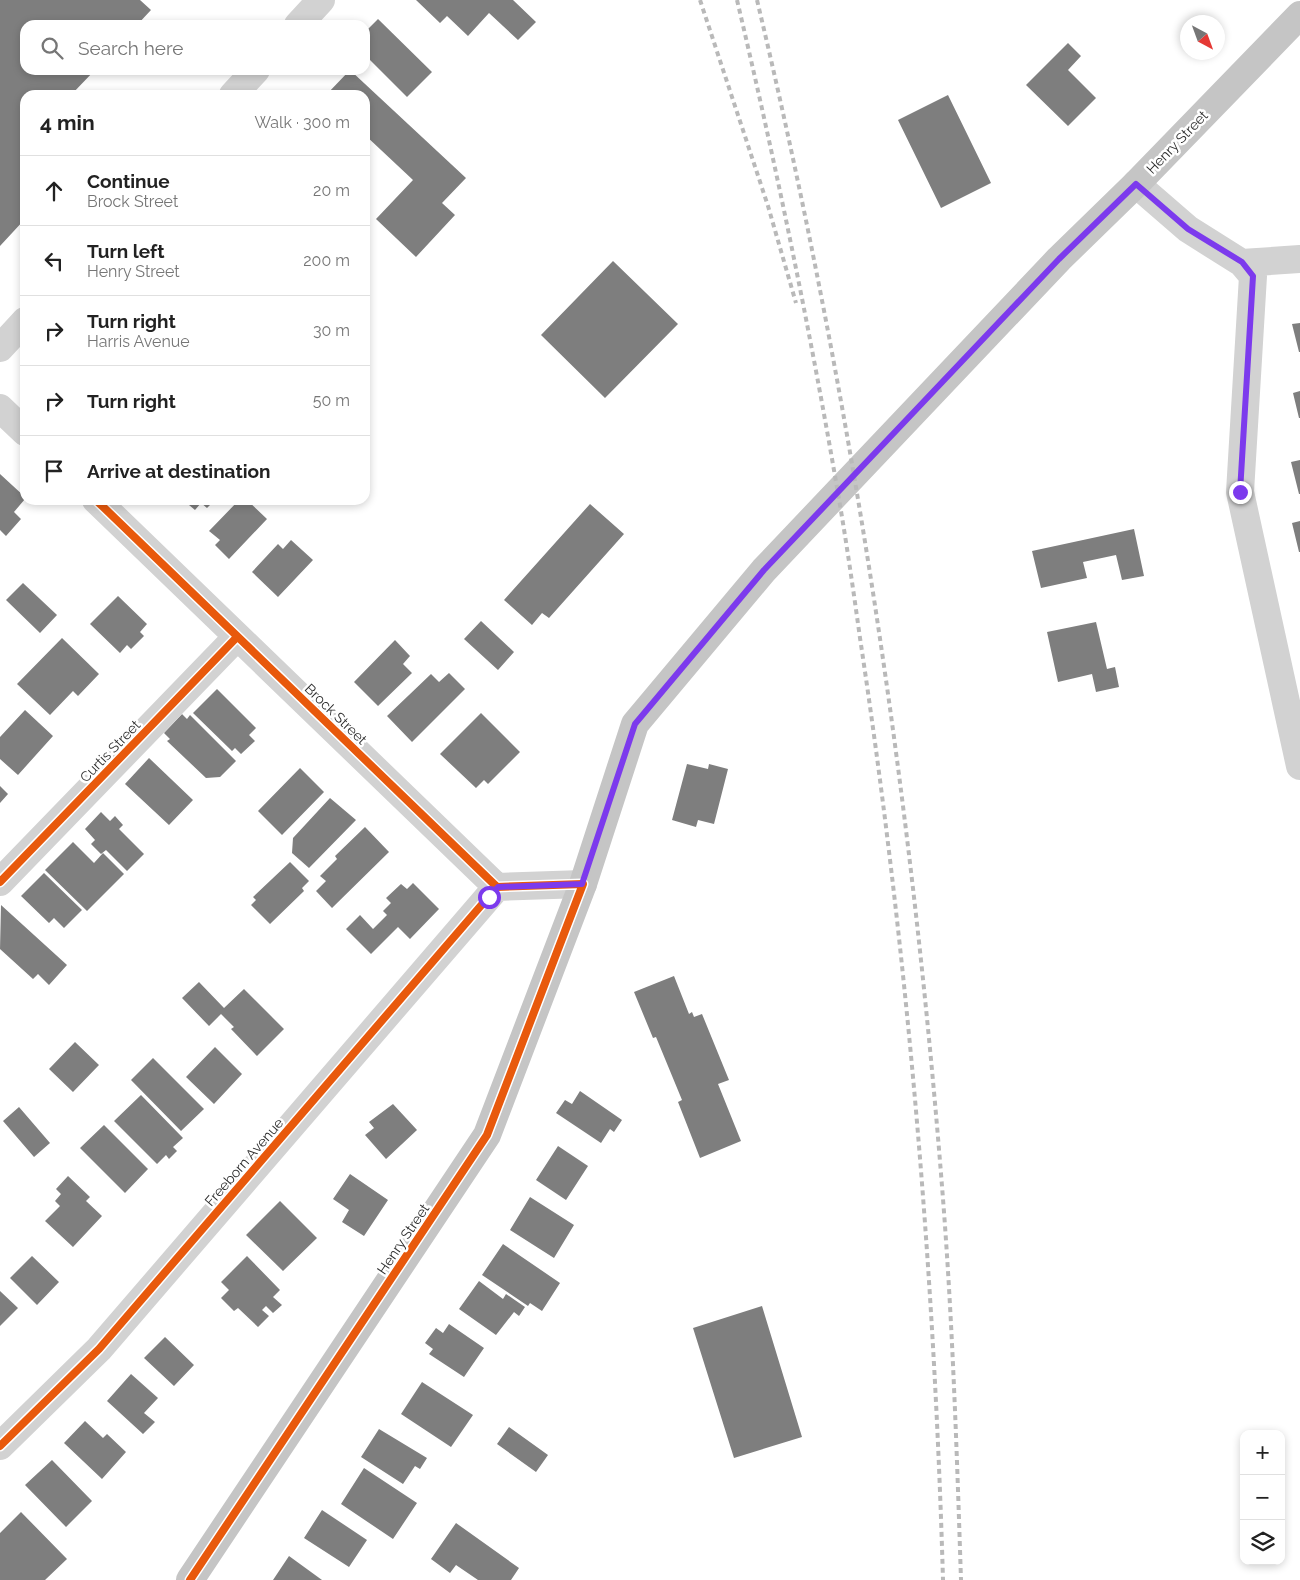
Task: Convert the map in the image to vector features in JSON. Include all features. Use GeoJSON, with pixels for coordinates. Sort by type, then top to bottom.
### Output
{"type":"FeatureCollection","features":[{"type":"Feature","properties":{"kind":"main road","name":"Henry Street"},"geometry":{"type":"LineString","coordinates":[[190,1580],[487,1135],[582,884],[635,724],[764,570],[1059,259],[1136,184],[1300,15]]}},
{"type":"Feature","properties":{"kind":"street"},"geometry":{"type":"LineString","coordinates":[[303,20],[321,0]]}},
{"type":"Feature","properties":{"kind":"street"},"geometry":{"type":"LineString","coordinates":[[238,90],[251,75]]}},
{"type":"Feature","properties":{"kind":"street"},"geometry":{"type":"LineString","coordinates":[[1136,184],[1188,229],[1242,262],[1253,276],[1240,492],[1300,766]]}},
{"type":"Feature","properties":{"kind":"street"},"geometry":{"type":"LineString","coordinates":[[1242,262],[1300,259]]}},
{"type":"Feature","properties":{"kind":"street"},"geometry":{"type":"LineString","coordinates":[[0,348],[20,326]]}},
{"type":"Feature","properties":{"kind":"street"},"geometry":{"type":"LineString","coordinates":[[0,408],[20,427]]}},
{"type":"Feature","properties":{"kind":"street","name":"Brock Street"},"geometry":{"type":"LineString","coordinates":[[101,505],[498,887]]}},
{"type":"Feature","properties":{"kind":"street","name":"Curtis Street"},"geometry":{"type":"LineString","coordinates":[[0,882],[237,637]]}},
{"type":"Feature","properties":{"kind":"street"},"geometry":{"type":"LineString","coordinates":[[498,887],[582,884]]}},
{"type":"Feature","properties":{"kind":"street","name":"Freeborn Avenue"},"geometry":{"type":"LineString","coordinates":[[0,1446],[99,1350],[498,887]]}},
{"type":"Feature","properties":{"kind":"building"},"geometry":{"type":"Polygon","coordinates":[[[0,0],[140,0],[151,10],[142,20],[20,20],[20,75],[90,75],[76,90],[20,90],[20,224],[0,246],[0,0]]]}},
{"type":"Feature","properties":{"kind":"building"},"geometry":{"type":"Polygon","coordinates":[[[416,0],[513,0],[536,22],[518,40],[489,13],[468,36],[447,16],[440,23],[416,0]]]}},
{"type":"Feature","properties":{"kind":"building"},"geometry":{"type":"Polygon","coordinates":[[[378,19],[432,72],[407,97],[370,60],[370,27],[378,19]]]}},
{"type":"Feature","properties":{"kind":"building"},"geometry":{"type":"Polygon","coordinates":[[[1068,43],[1081,56],[1068,70],[1096,98],[1068,126],[1026,85],[1068,43]]]}},
{"type":"Feature","properties":{"kind":"building"},"geometry":{"type":"Polygon","coordinates":[[[345,75],[355,75],[466,178],[442,203],[455,215],[416,257],[376,219],[413,180],[370,140],[370,90],[331,90],[345,75]]]}},
{"type":"Feature","properties":{"kind":"building"},"geometry":{"type":"Polygon","coordinates":[[[948,95],[991,183],[941,208],[898,120],[948,95]]]}},
{"type":"Feature","properties":{"kind":"building"},"geometry":{"type":"Polygon","coordinates":[[[613,261],[678,324],[605,398],[541,335],[613,261]]]}},
{"type":"Feature","properties":{"kind":"building"},"geometry":{"type":"Polygon","coordinates":[[[1300,323],[1300,352],[1299,352],[1292,324],[1300,323]]]}},
{"type":"Feature","properties":{"kind":"building"},"geometry":{"type":"Polygon","coordinates":[[[1300,391],[1300,418],[1299,418],[1293,393],[1300,391]]]}},
{"type":"Feature","properties":{"kind":"building"},"geometry":{"type":"Polygon","coordinates":[[[1300,460],[1300,494],[1299,494],[1291,462],[1300,460]]]}},
{"type":"Feature","properties":{"kind":"building"},"geometry":{"type":"Polygon","coordinates":[[[0,474],[20,492],[20,505],[14,512],[21,519],[6,536],[0,530],[0,474]]]}},
{"type":"Feature","properties":{"kind":"building"},"geometry":{"type":"Polygon","coordinates":[[[590,504],[624,534],[549,618],[542,613],[532,625],[504,600],[590,504]]]}},
{"type":"Feature","properties":{"kind":"building"},"geometry":{"type":"Polygon","coordinates":[[[189,505],[199,505],[195,510],[189,505]]]}},
{"type":"Feature","properties":{"kind":"building"},"geometry":{"type":"Polygon","coordinates":[[[234,505],[252,505],[267,519],[229,559],[215,545],[220,540],[209,531],[234,505]]]}},
{"type":"Feature","properties":{"kind":"building"},"geometry":{"type":"Polygon","coordinates":[[[1300,521],[1300,552],[1299,552],[1292,523],[1300,521]]]}},
{"type":"Feature","properties":{"kind":"building"},"geometry":{"type":"Polygon","coordinates":[[[1134,529],[1144,576],[1122,580],[1116,555],[1083,562],[1087,578],[1041,588],[1032,551],[1134,529]]]}},
{"type":"Feature","properties":{"kind":"building"},"geometry":{"type":"Polygon","coordinates":[[[291,540],[313,560],[278,597],[252,572],[278,544],[283,549],[291,540]]]}},
{"type":"Feature","properties":{"kind":"building"},"geometry":{"type":"Polygon","coordinates":[[[23,583],[57,615],[40,633],[6,600],[23,583]]]}},
{"type":"Feature","properties":{"kind":"building"},"geometry":{"type":"Polygon","coordinates":[[[118,596],[147,624],[140,632],[144,636],[131,649],[127,645],[120,653],[90,624],[118,596]]]}},
{"type":"Feature","properties":{"kind":"building"},"geometry":{"type":"Polygon","coordinates":[[[481,621],[514,652],[498,670],[464,639],[481,621]]]}},
{"type":"Feature","properties":{"kind":"building"},"geometry":{"type":"Polygon","coordinates":[[[1096,622],[1107,669],[1115,667],[1119,687],[1096,692],[1092,674],[1058,682],[1047,632],[1096,622]]]}},
{"type":"Feature","properties":{"kind":"building"},"geometry":{"type":"Polygon","coordinates":[[[62,638],[99,674],[78,696],[73,691],[50,715],[17,684],[62,638]]]}},
{"type":"Feature","properties":{"kind":"building"},"geometry":{"type":"Polygon","coordinates":[[[395,640],[410,656],[403,664],[412,673],[378,706],[354,682],[395,640]]]}},
{"type":"Feature","properties":{"kind":"building"},"geometry":{"type":"Polygon","coordinates":[[[449,673],[465,689],[412,742],[387,716],[431,674],[439,682],[449,673]]]}},
{"type":"Feature","properties":{"kind":"building"},"geometry":{"type":"Polygon","coordinates":[[[217,689],[256,728],[249,735],[255,741],[241,754],[235,748],[232,751],[193,713],[217,689]]]}},
{"type":"Feature","properties":{"kind":"building"},"geometry":{"type":"Polygon","coordinates":[[[25,710],[53,736],[18,775],[0,759],[0,737],[25,710]]]}},
{"type":"Feature","properties":{"kind":"building"},"geometry":{"type":"Polygon","coordinates":[[[481,713],[520,752],[488,784],[484,780],[476,788],[440,754],[481,713]]]}},
{"type":"Feature","properties":{"kind":"building"},"geometry":{"type":"Polygon","coordinates":[[[182,714],[187,719],[190,715],[236,761],[220,777],[206,778],[167,741],[170,739],[164,733],[182,714]]]}},
{"type":"Feature","properties":{"kind":"building"},"geometry":{"type":"Polygon","coordinates":[[[149,758],[193,800],[169,825],[125,784],[149,758]]]}},
{"type":"Feature","properties":{"kind":"building"},"geometry":{"type":"Polygon","coordinates":[[[687,764],[708,769],[709,764],[728,769],[714,824],[698,820],[696,827],[672,820],[687,764]]]}},
{"type":"Feature","properties":{"kind":"building"},"geometry":{"type":"Polygon","coordinates":[[[300,768],[324,792],[282,835],[258,811],[300,768]]]}},
{"type":"Feature","properties":{"kind":"building"},"geometry":{"type":"Polygon","coordinates":[[[0,786],[8,794],[0,803],[0,786]]]}},
{"type":"Feature","properties":{"kind":"building"},"geometry":{"type":"Polygon","coordinates":[[[330,798],[356,820],[309,868],[292,853],[293,838],[330,798]]]}},
{"type":"Feature","properties":{"kind":"building"},"geometry":{"type":"Polygon","coordinates":[[[101,812],[110,821],[115,816],[123,825],[119,829],[144,854],[127,871],[106,850],[101,854],[91,844],[95,840],[85,829],[101,812]]]}},
{"type":"Feature","properties":{"kind":"building"},"geometry":{"type":"Polygon","coordinates":[[[365,827],[389,852],[332,908],[316,891],[326,881],[320,876],[337,859],[335,856],[365,827]]]}},
{"type":"Feature","properties":{"kind":"building"},"geometry":{"type":"Polygon","coordinates":[[[73,842],[94,863],[103,853],[124,874],[87,911],[45,870],[73,842]]]}},
{"type":"Feature","properties":{"kind":"building"},"geometry":{"type":"Polygon","coordinates":[[[290,862],[309,881],[302,888],[304,891],[270,924],[251,905],[256,900],[253,897],[290,862]]]}},
{"type":"Feature","properties":{"kind":"building"},"geometry":{"type":"Polygon","coordinates":[[[44,873],[82,910],[64,928],[54,918],[49,923],[21,896],[44,873]]]}},
{"type":"Feature","properties":{"kind":"building"},"geometry":{"type":"Polygon","coordinates":[[[413,883],[439,909],[410,939],[398,927],[371,954],[346,929],[360,915],[373,929],[387,915],[383,911],[391,903],[386,898],[401,884],[407,889],[413,883]]]}},
{"type":"Feature","properties":{"kind":"building"},"geometry":{"type":"Polygon","coordinates":[[[1,905],[67,965],[49,985],[38,974],[33,979],[0,949],[1,905]]]}},
{"type":"Feature","properties":{"kind":"building"},"geometry":{"type":"Polygon","coordinates":[[[674,976],[689,1014],[692,1012],[694,1017],[702,1014],[729,1080],[718,1084],[741,1141],[700,1158],[678,1102],[682,1100],[656,1037],[653,1038],[634,992],[674,976]]]}},
{"type":"Feature","properties":{"kind":"building"},"geometry":{"type":"Polygon","coordinates":[[[199,982],[224,1008],[244,989],[284,1029],[257,1056],[231,1029],[234,1027],[221,1014],[209,1026],[182,998],[199,982]]]}},
{"type":"Feature","properties":{"kind":"building"},"geometry":{"type":"Polygon","coordinates":[[[75,1042],[99,1065],[73,1092],[49,1069],[75,1042]]]}},
{"type":"Feature","properties":{"kind":"building"},"geometry":{"type":"Polygon","coordinates":[[[215,1047],[242,1074],[214,1104],[186,1077],[215,1047]]]}},
{"type":"Feature","properties":{"kind":"building"},"geometry":{"type":"Polygon","coordinates":[[[153,1058],[204,1109],[181,1131],[131,1080],[153,1058]]]}},
{"type":"Feature","properties":{"kind":"building"},"geometry":{"type":"Polygon","coordinates":[[[580,1091],[622,1120],[614,1132],[610,1129],[601,1143],[556,1113],[565,1100],[572,1104],[580,1091]]]}},
{"type":"Feature","properties":{"kind":"building"},"geometry":{"type":"Polygon","coordinates":[[[141,1095],[183,1138],[173,1147],[177,1151],[169,1159],[166,1155],[157,1164],[114,1121],[141,1095]]]}},
{"type":"Feature","properties":{"kind":"building"},"geometry":{"type":"Polygon","coordinates":[[[393,1104],[417,1130],[386,1159],[365,1135],[374,1128],[369,1122],[393,1104]]]}},
{"type":"Feature","properties":{"kind":"building"},"geometry":{"type":"Polygon","coordinates":[[[19,1107],[50,1143],[34,1157],[3,1121],[19,1107]]]}},
{"type":"Feature","properties":{"kind":"building"},"geometry":{"type":"Polygon","coordinates":[[[104,1125],[148,1169],[125,1193],[80,1148],[104,1125]]]}},
{"type":"Feature","properties":{"kind":"building"},"geometry":{"type":"Polygon","coordinates":[[[558,1146],[588,1166],[566,1200],[536,1180],[558,1146]]]}},
{"type":"Feature","properties":{"kind":"building"},"geometry":{"type":"Polygon","coordinates":[[[350,1174],[388,1200],[364,1236],[342,1222],[349,1210],[333,1199],[350,1174]]]}},
{"type":"Feature","properties":{"kind":"building"},"geometry":{"type":"Polygon","coordinates":[[[68,1176],[90,1197],[86,1201],[102,1216],[73,1247],[45,1221],[60,1206],[55,1201],[61,1194],[56,1189],[68,1176]]]}},
{"type":"Feature","properties":{"kind":"building"},"geometry":{"type":"Polygon","coordinates":[[[530,1197],[574,1225],[554,1258],[510,1230],[530,1197]]]}},
{"type":"Feature","properties":{"kind":"building"},"geometry":{"type":"Polygon","coordinates":[[[280,1201],[317,1238],[283,1271],[246,1235],[280,1201]]]}},
{"type":"Feature","properties":{"kind":"building"},"geometry":{"type":"Polygon","coordinates":[[[503,1244],[560,1283],[542,1311],[530,1303],[528,1306],[482,1275],[503,1244]]]}},
{"type":"Feature","properties":{"kind":"building"},"geometry":{"type":"Polygon","coordinates":[[[32,1256],[59,1282],[37,1305],[10,1278],[32,1256]]]}},
{"type":"Feature","properties":{"kind":"building"},"geometry":{"type":"Polygon","coordinates":[[[247,1256],[280,1290],[273,1297],[282,1305],[273,1313],[266,1306],[262,1310],[269,1316],[258,1327],[238,1308],[234,1311],[221,1298],[229,1290],[221,1282],[247,1256]]]}},
{"type":"Feature","properties":{"kind":"building"},"geometry":{"type":"Polygon","coordinates":[[[479,1281],[503,1299],[506,1294],[525,1307],[519,1316],[514,1312],[496,1335],[459,1309],[479,1281]]]}},
{"type":"Feature","properties":{"kind":"building"},"geometry":{"type":"Polygon","coordinates":[[[0,1291],[18,1308],[0,1326],[0,1291]]]}},
{"type":"Feature","properties":{"kind":"building"},"geometry":{"type":"Polygon","coordinates":[[[762,1306],[802,1437],[734,1458],[693,1328],[762,1306]]]}},
{"type":"Feature","properties":{"kind":"building"},"geometry":{"type":"Polygon","coordinates":[[[449,1324],[484,1348],[464,1377],[429,1354],[433,1349],[425,1343],[436,1328],[443,1333],[449,1324]]]}},
{"type":"Feature","properties":{"kind":"building"},"geometry":{"type":"Polygon","coordinates":[[[165,1337],[194,1365],[174,1386],[144,1358],[165,1337]]]}},
{"type":"Feature","properties":{"kind":"building"},"geometry":{"type":"Polygon","coordinates":[[[131,1374],[158,1398],[144,1413],[155,1422],[143,1434],[107,1401],[131,1374]]]}},
{"type":"Feature","properties":{"kind":"building"},"geometry":{"type":"Polygon","coordinates":[[[422,1382],[473,1415],[451,1447],[401,1414],[422,1382]]]}},
{"type":"Feature","properties":{"kind":"building"},"geometry":{"type":"Polygon","coordinates":[[[85,1421],[103,1438],[107,1434],[126,1452],[102,1479],[64,1443],[85,1421]]]}},
{"type":"Feature","properties":{"kind":"building"},"geometry":{"type":"Polygon","coordinates":[[[509,1427],[548,1455],[536,1472],[497,1444],[509,1427]]]}},
{"type":"Feature","properties":{"kind":"building"},"geometry":{"type":"Polygon","coordinates":[[[379,1429],[427,1458],[420,1469],[415,1466],[403,1484],[361,1457],[379,1429]]]}},
{"type":"Feature","properties":{"kind":"building"},"geometry":{"type":"Polygon","coordinates":[[[52,1460],[92,1501],[66,1527],[25,1485],[52,1460]]]}},
{"type":"Feature","properties":{"kind":"building"},"geometry":{"type":"Polygon","coordinates":[[[364,1468],[417,1503],[393,1539],[341,1504],[364,1468]]]}},
{"type":"Feature","properties":{"kind":"building"},"geometry":{"type":"Polygon","coordinates":[[[322,1510],[367,1540],[349,1567],[304,1538],[322,1510]]]}},
{"type":"Feature","properties":{"kind":"building"},"geometry":{"type":"Polygon","coordinates":[[[21,1512],[67,1559],[45,1580],[0,1580],[0,1533],[21,1512]]]}},
{"type":"Feature","properties":{"kind":"building"},"geometry":{"type":"Polygon","coordinates":[[[456,1523],[519,1568],[511,1580],[478,1580],[456,1565],[450,1573],[431,1559],[456,1523]]]}},
{"type":"Feature","properties":{"kind":"building"},"geometry":{"type":"Polygon","coordinates":[[[289,1556],[322,1580],[273,1580],[289,1556]]]}},
{"type":"Feature","properties":{"kind":"railway"},"geometry":{"type":"LineString","coordinates":[[700,0],[768,206],[796,303]]}},
{"type":"Feature","properties":{"kind":"railway"},"geometry":{"type":"LineString","coordinates":[[737,0],[780,191],[818,382],[846,543],[877,755],[905,990],[916,1108],[933,1344],[943,1580]]}},
{"type":"Feature","properties":{"kind":"railway"},"geometry":{"type":"LineString","coordinates":[[757,0],[822,300],[850,451],[896,754],[915,906],[944,1212],[952,1350],[961,1580]]}},
{"type":"Feature","properties":{"kind":"cycle path"},"geometry":{"type":"LineString","coordinates":[[101,505],[497,887],[583,884],[487,1135],[190,1580]]}},
{"type":"Feature","properties":{"kind":"cycle path"},"geometry":{"type":"LineString","coordinates":[[0,882],[237,637]]}},
{"type":"Feature","properties":{"kind":"cycle path"},"geometry":{"type":"LineString","coordinates":[[0,1446],[99,1349],[497,887]]}},
{"type":"Feature","properties":{"kind":"route"},"geometry":{"type":"LineString","coordinates":[[489,897],[498,887],[582,884],[635,724],[764,570],[1059,259],[1136,184],[1188,229],[1242,262],[1253,276],[1240,492]]}}]}
